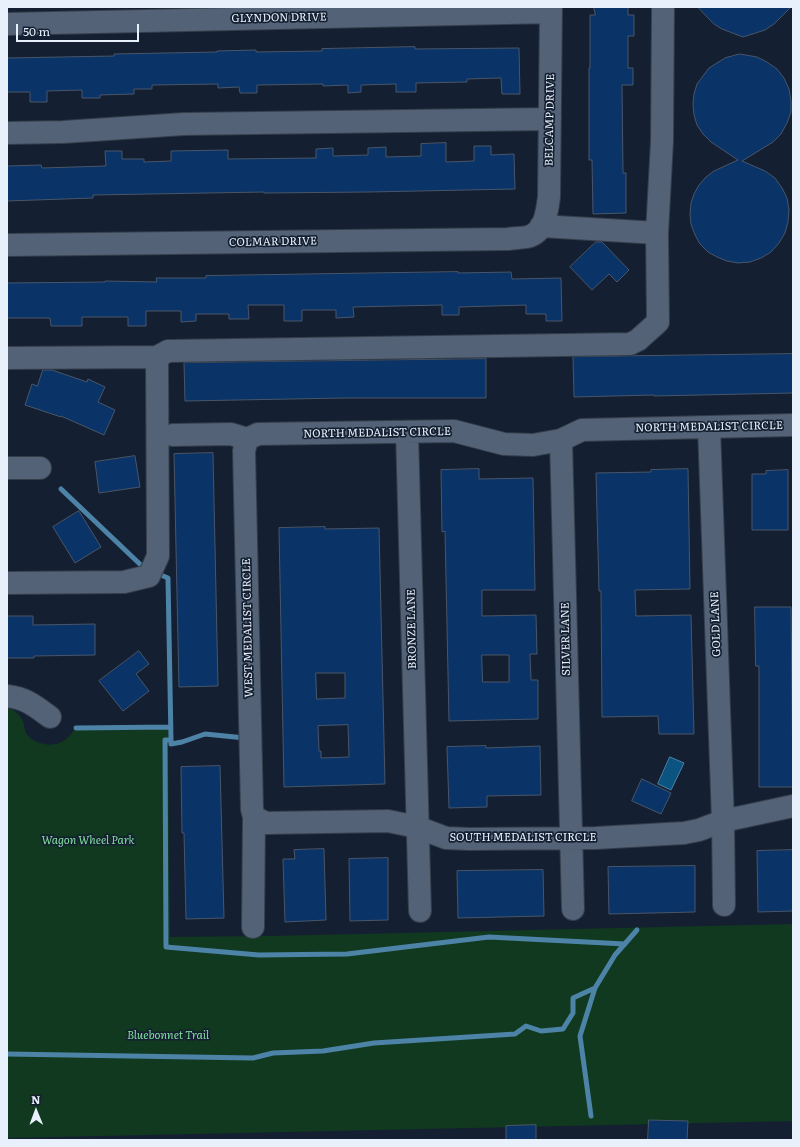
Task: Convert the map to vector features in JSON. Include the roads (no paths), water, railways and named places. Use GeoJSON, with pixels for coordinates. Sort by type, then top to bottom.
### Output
{"type":"FeatureCollection","features":[{"type":"Feature","properties":{"kind":"street"},"geometry":{"type":"LineString","coordinates":[[7,358],[157,357],[168,351],[630,344],[638,340],[658,322],[657,233],[662,140],[663,7]]}},
{"type":"Feature","properties":{"kind":"street","name":"GLYNDON DRIVE"},"geometry":{"type":"LineString","coordinates":[[7,24],[551,10]]}},
{"type":"Feature","properties":{"kind":"street","name":"BELCAMP DRIVE"},"geometry":{"type":"LineString","coordinates":[[539,229],[546,218],[549,197],[551,10]]}},
{"type":"Feature","properties":{"kind":"street"},"geometry":{"type":"LineString","coordinates":[[7,133],[63,132],[184,124],[550,119]]}},
{"type":"Feature","properties":{"kind":"street"},"geometry":{"type":"LineString","coordinates":[[539,229],[657,233]]}},
{"type":"Feature","properties":{"kind":"street","name":"COLMAR DRIVE"},"geometry":{"type":"LineString","coordinates":[[7,245],[508,239],[529,237],[539,229]]}},
{"type":"Feature","properties":{"kind":"street"},"geometry":{"type":"LineString","coordinates":[[7,583],[124,582],[149,576],[158,556],[157,357]]}},
{"type":"Feature","properties":{"kind":"street","name":"NORTH MEDALIST CIRCLE"},"geometry":{"type":"LineString","coordinates":[[247,439],[258,434],[454,431],[504,444],[533,445],[561,440],[582,430],[709,427],[790,431]]}},
{"type":"Feature","properties":{"kind":"street","name":"GOLD LANE"},"geometry":{"type":"LineString","coordinates":[[709,427],[723,821],[724,905]]}},
{"type":"Feature","properties":{"kind":"street","name":"BRONZE LANE"},"geometry":{"type":"LineString","coordinates":[[407,432],[420,911]]}},
{"type":"Feature","properties":{"kind":"street"},"geometry":{"type":"LineString","coordinates":[[173,435],[231,434],[247,439]]}},
{"type":"Feature","properties":{"kind":"street","name":"WEST MEDALIST CIRCLE"},"geometry":{"type":"LineString","coordinates":[[247,439],[244,450],[252,809],[254,817],[253,928]]}},
{"type":"Feature","properties":{"kind":"street","name":"SILVER LANE"},"geometry":{"type":"LineString","coordinates":[[561,440],[573,909]]}},
{"type":"Feature","properties":{"kind":"street"},"geometry":{"type":"LineString","coordinates":[[7,468],[40,468]]}},
{"type":"Feature","properties":{"kind":"street"},"geometry":{"type":"LineString","coordinates":[[7,696],[19,697],[33,704],[50,717]]}},
{"type":"Feature","properties":{"kind":"street","name":"SOUTH MEDALIST CIRCLE"},"geometry":{"type":"LineString","coordinates":[[254,817],[266,822],[388,821],[417,827],[446,838],[470,840],[570,837],[596,838],[684,833],[699,830],[723,821],[793,806]]}},
{"type":"Feature","properties":{"kind":"water"},"geometry":{"type":"Polygon","coordinates":[[[670,757],[684,763],[671,790],[658,784],[670,757]]]}},
{"type":"Feature","properties":{"kind":"waterway"},"geometry":{"type":"LineString","coordinates":[[61,489],[144,568],[147,569]]}},
{"type":"Feature","properties":{"kind":"waterway"},"geometry":{"type":"LineString","coordinates":[[156,573],[168,578],[171,740],[165,740],[166,947],[259,955],[347,954],[489,937],[625,944]]}},
{"type":"Feature","properties":{"kind":"waterway"},"geometry":{"type":"LineString","coordinates":[[76,728],[170,727]]}},
{"type":"Feature","properties":{"kind":"waterway"},"geometry":{"type":"LineString","coordinates":[[171,740],[171,744],[205,734],[245,738]]}},
{"type":"Feature","properties":{"kind":"waterway"},"geometry":{"type":"LineString","coordinates":[[591,1116],[580,1036],[595,988],[615,955],[637,930]]}},
{"type":"Feature","properties":{"kind":"waterway"},"geometry":{"type":"LineString","coordinates":[[7,1054],[253,1058],[273,1053],[323,1051],[374,1043],[515,1034],[526,1026],[541,1031],[563,1029],[573,1013],[573,998],[595,988]]}},
{"type":"Feature","properties":{"kind":"park label","name":"Wagon Wheel Park"},"geometry":{"type":"Point","coordinates":[88,841]}},
{"type":"Feature","properties":{"kind":"park label","name":"Bluebonnet Trail"},"geometry":{"type":"Point","coordinates":[168,1036]}}]}
